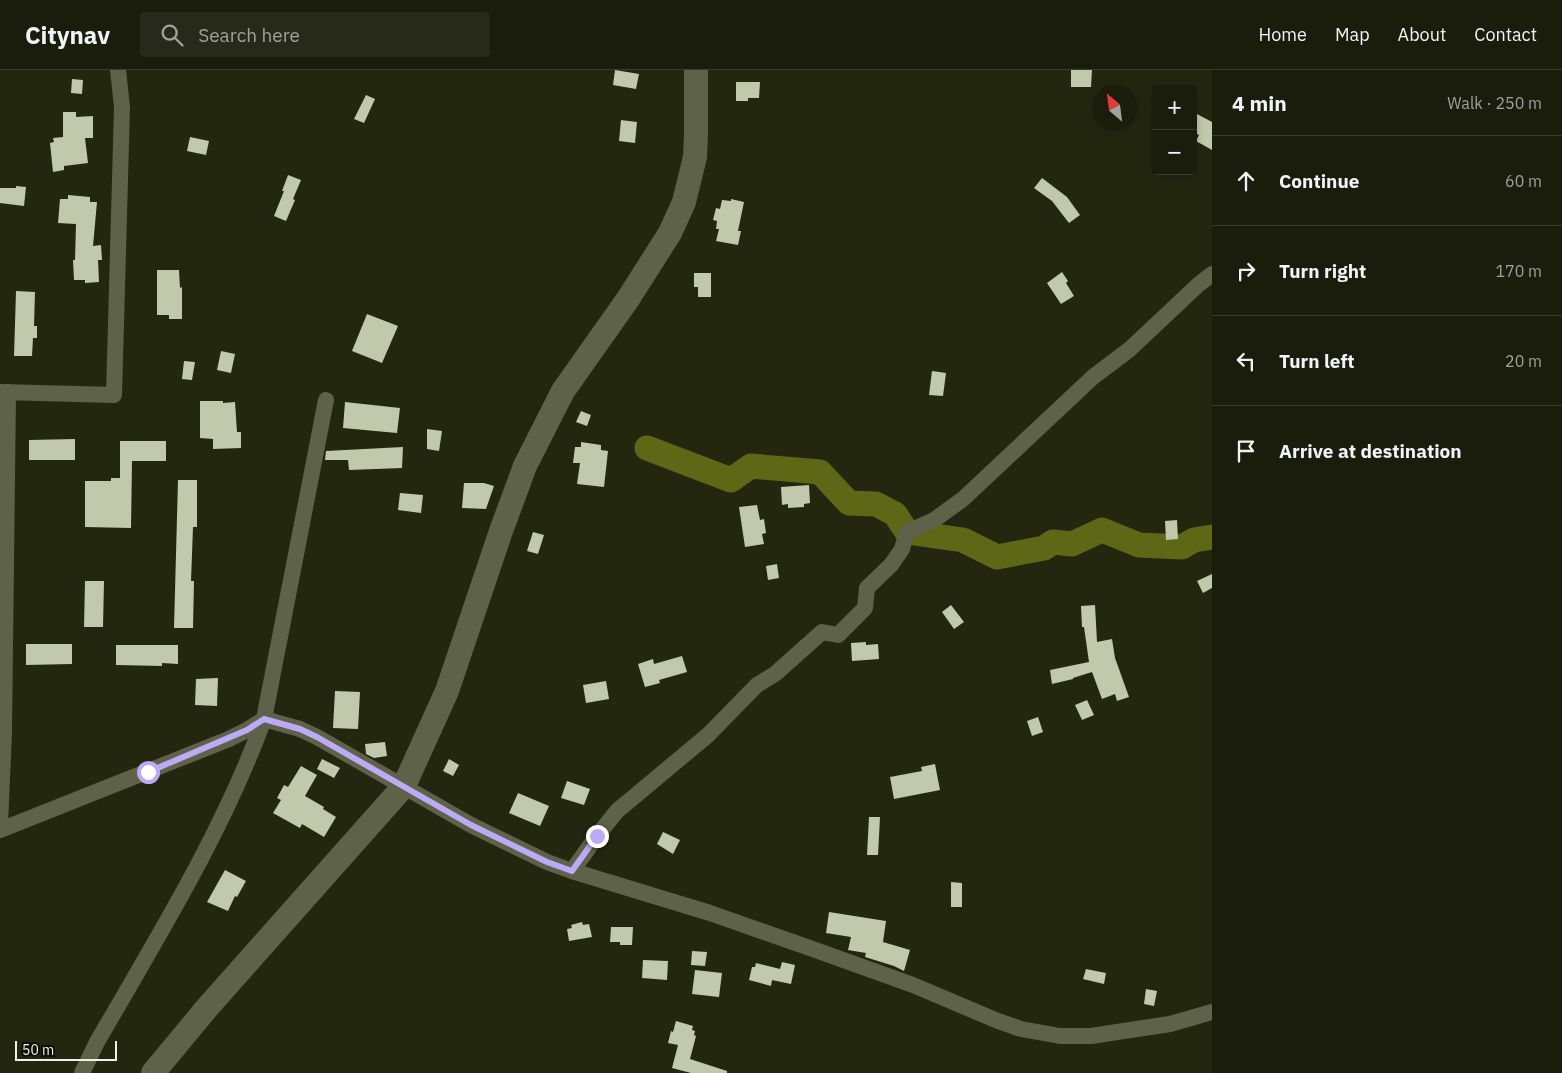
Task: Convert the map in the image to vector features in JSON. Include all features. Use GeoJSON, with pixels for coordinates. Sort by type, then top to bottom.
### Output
{"type":"FeatureCollection","features":[{"type":"Feature","properties":{"kind":"street"},"geometry":{"type":"LineString","coordinates":[[0,825],[4,732],[4,392],[114,395],[122,107],[118,70]]}},
{"type":"Feature","properties":{"kind":"street"},"geometry":{"type":"LineString","coordinates":[[153,1073],[206,1009],[404,786],[447,691],[500,531],[525,466],[563,391],[628,299],[670,232],[684,202],[694,157],[696,70]]}},
{"type":"Feature","properties":{"kind":"street"},"geometry":{"type":"LineString","coordinates":[[572,871],[617,812],[708,735],[757,685],[775,674],[822,632],[838,635],[865,608],[867,588],[891,565],[902,549],[907,532],[934,520],[964,499],[1093,377],[1130,349],[1212,274]]}},
{"type":"Feature","properties":{"kind":"street"},"geometry":{"type":"LineString","coordinates":[[82,1073],[97,1042],[226,811],[249,761],[264,719],[326,400]]}},
{"type":"Feature","properties":{"kind":"street"},"geometry":{"type":"LineString","coordinates":[[0,830],[220,742],[247,730],[264,719],[300,729],[317,737],[471,825],[547,862],[710,913],[913,985],[1021,1029],[1060,1036],[1091,1036],[1170,1024],[1212,1012]]}},
{"type":"Feature","properties":{"kind":"building"},"geometry":{"type":"Polygon","coordinates":[[[615,70],[639,74],[636,89],[613,85],[615,70]]]}},
{"type":"Feature","properties":{"kind":"building"},"geometry":{"type":"Polygon","coordinates":[[[1071,70],[1092,70],[1091,87],[1071,87],[1071,70]]]}},
{"type":"Feature","properties":{"kind":"building"},"geometry":{"type":"Polygon","coordinates":[[[72,79],[83,80],[82,94],[71,93],[72,79]]]}},
{"type":"Feature","properties":{"kind":"building"},"geometry":{"type":"Polygon","coordinates":[[[736,82],[760,82],[759,98],[748,98],[748,101],[736,101],[736,82]]]}},
{"type":"Feature","properties":{"kind":"building"},"geometry":{"type":"Polygon","coordinates":[[[366,95],[375,99],[364,123],[354,119],[366,95]]]}},
{"type":"Feature","properties":{"kind":"building"},"geometry":{"type":"Polygon","coordinates":[[[63,112],[76,112],[76,117],[93,116],[93,138],[85,138],[88,163],[64,166],[64,170],[53,172],[50,143],[54,142],[53,138],[63,137],[63,112]]]}},
{"type":"Feature","properties":{"kind":"building"},"geometry":{"type":"Polygon","coordinates":[[[1197,114],[1212,122],[1212,150],[1197,142],[1199,135],[1197,134],[1197,114]]]}},
{"type":"Feature","properties":{"kind":"building"},"geometry":{"type":"Polygon","coordinates":[[[621,120],[637,122],[635,143],[619,141],[621,120]]]}},
{"type":"Feature","properties":{"kind":"building"},"geometry":{"type":"Polygon","coordinates":[[[190,137],[209,141],[206,155],[187,151],[190,137]]]}},
{"type":"Feature","properties":{"kind":"building"},"geometry":{"type":"Polygon","coordinates":[[[288,175],[301,180],[286,221],[274,216],[288,175]]]}},
{"type":"Feature","properties":{"kind":"building"},"geometry":{"type":"Polygon","coordinates":[[[1042,178],[1067,197],[1080,215],[1069,223],[1052,201],[1034,188],[1042,178]]]}},
{"type":"Feature","properties":{"kind":"building"},"geometry":{"type":"Polygon","coordinates":[[[16,186],[26,187],[24,206],[0,203],[0,188],[16,188],[16,186]]]}},
{"type":"Feature","properties":{"kind":"building"},"geometry":{"type":"Polygon","coordinates":[[[68,195],[90,197],[90,202],[97,202],[93,246],[101,245],[102,260],[98,260],[99,282],[85,283],[85,280],[74,280],[73,260],[75,260],[76,224],[58,223],[60,199],[68,199],[68,195]]]}},
{"type":"Feature","properties":{"kind":"building"},"geometry":{"type":"Polygon","coordinates":[[[731,199],[744,202],[738,231],[741,231],[738,245],[716,241],[719,229],[716,229],[717,221],[713,220],[716,208],[720,209],[722,200],[731,201],[731,199]]]}},
{"type":"Feature","properties":{"kind":"building"},"geometry":{"type":"Polygon","coordinates":[[[157,270],[179,270],[180,288],[182,287],[182,319],[169,319],[169,315],[157,315],[157,270]]]}},
{"type":"Feature","properties":{"kind":"building"},"geometry":{"type":"Polygon","coordinates":[[[1062,272],[1074,296],[1061,304],[1047,283],[1062,272]]]}},
{"type":"Feature","properties":{"kind":"building"},"geometry":{"type":"Polygon","coordinates":[[[694,273],[711,273],[711,297],[698,297],[698,287],[694,287],[694,273]]]}},
{"type":"Feature","properties":{"kind":"building"},"geometry":{"type":"Polygon","coordinates":[[[16,291],[35,292],[34,326],[37,326],[37,338],[33,338],[32,356],[14,356],[16,291]]]}},
{"type":"Feature","properties":{"kind":"building"},"geometry":{"type":"Polygon","coordinates":[[[367,314],[398,326],[382,363],[352,351],[367,314]]]}},
{"type":"Feature","properties":{"kind":"building"},"geometry":{"type":"Polygon","coordinates":[[[221,351],[235,354],[231,373],[217,370],[221,351]]]}},
{"type":"Feature","properties":{"kind":"building"},"geometry":{"type":"Polygon","coordinates":[[[184,361],[195,362],[192,380],[182,379],[184,361]]]}},
{"type":"Feature","properties":{"kind":"building"},"geometry":{"type":"Polygon","coordinates":[[[932,371],[946,373],[943,396],[929,395],[932,371]]]}},
{"type":"Feature","properties":{"kind":"building"},"geometry":{"type":"Polygon","coordinates":[[[200,401],[235,402],[237,432],[241,432],[241,448],[213,449],[213,439],[200,438],[200,401]]]}},
{"type":"Feature","properties":{"kind":"building"},"geometry":{"type":"Polygon","coordinates":[[[345,402],[400,408],[397,433],[343,428],[345,402]]]}},
{"type":"Feature","properties":{"kind":"building"},"geometry":{"type":"Polygon","coordinates":[[[581,411],[591,415],[587,426],[576,422],[581,411]]]}},
{"type":"Feature","properties":{"kind":"building"},"geometry":{"type":"Polygon","coordinates":[[[427,429],[442,431],[439,451],[427,449],[427,429]]]}},
{"type":"Feature","properties":{"kind":"building"},"geometry":{"type":"Polygon","coordinates":[[[75,439],[75,460],[29,460],[29,440],[75,439]]]}},
{"type":"Feature","properties":{"kind":"building"},"geometry":{"type":"Polygon","coordinates":[[[120,441],[166,441],[166,461],[132,461],[131,528],[85,527],[85,481],[111,481],[111,478],[120,478],[120,441]]]}},
{"type":"Feature","properties":{"kind":"building"},"geometry":{"type":"Polygon","coordinates":[[[581,442],[601,445],[601,450],[608,451],[604,487],[577,484],[580,463],[573,463],[575,447],[581,447],[581,442]]]}},
{"type":"Feature","properties":{"kind":"building"},"geometry":{"type":"Polygon","coordinates":[[[403,447],[402,468],[349,470],[348,460],[325,460],[326,451],[403,447]]]}},
{"type":"Feature","properties":{"kind":"building"},"geometry":{"type":"Polygon","coordinates":[[[178,480],[197,480],[197,527],[193,527],[191,581],[194,581],[193,628],[174,628],[178,480]]]}},
{"type":"Feature","properties":{"kind":"building"},"geometry":{"type":"Polygon","coordinates":[[[464,483],[484,483],[494,486],[486,509],[462,508],[464,483]]]}},
{"type":"Feature","properties":{"kind":"building"},"geometry":{"type":"Polygon","coordinates":[[[809,485],[810,503],[804,504],[804,507],[788,508],[788,504],[782,505],[781,487],[809,485]]]}},
{"type":"Feature","properties":{"kind":"building"},"geometry":{"type":"Polygon","coordinates":[[[400,493],[423,495],[421,513],[398,510],[400,493]]]}},
{"type":"Feature","properties":{"kind":"building"},"geometry":{"type":"Polygon","coordinates":[[[757,505],[760,520],[764,519],[766,533],[762,534],[764,544],[745,547],[739,507],[757,505]]]}},
{"type":"Feature","properties":{"kind":"building"},"geometry":{"type":"Polygon","coordinates":[[[1177,520],[1178,539],[1166,540],[1165,521],[1177,520]]]}},
{"type":"Feature","properties":{"kind":"building"},"geometry":{"type":"Polygon","coordinates":[[[533,532],[544,535],[538,554],[527,551],[533,532]]]}},
{"type":"Feature","properties":{"kind":"building"},"geometry":{"type":"Polygon","coordinates":[[[777,564],[779,578],[768,580],[766,566],[777,564]]]}},
{"type":"Feature","properties":{"kind":"building"},"geometry":{"type":"Polygon","coordinates":[[[1212,574],[1212,588],[1203,593],[1197,581],[1212,574]]]}},
{"type":"Feature","properties":{"kind":"building"},"geometry":{"type":"Polygon","coordinates":[[[85,581],[104,581],[103,627],[84,627],[85,581]]]}},
{"type":"Feature","properties":{"kind":"building"},"geometry":{"type":"Polygon","coordinates":[[[951,605],[964,622],[954,629],[942,612],[951,605]]]}},
{"type":"Feature","properties":{"kind":"building"},"geometry":{"type":"Polygon","coordinates":[[[1095,605],[1097,642],[1112,639],[1115,658],[1129,697],[1117,701],[1115,694],[1102,699],[1092,672],[1052,684],[1050,670],[1089,662],[1084,627],[1082,627],[1081,606],[1095,605]]]}},
{"type":"Feature","properties":{"kind":"building"},"geometry":{"type":"Polygon","coordinates":[[[866,642],[866,645],[878,644],[879,659],[852,661],[851,643],[866,642]]]}},
{"type":"Feature","properties":{"kind":"building"},"geometry":{"type":"Polygon","coordinates":[[[26,644],[72,644],[72,664],[26,665],[26,644]]]}},
{"type":"Feature","properties":{"kind":"building"},"geometry":{"type":"Polygon","coordinates":[[[116,645],[178,645],[178,664],[162,663],[162,666],[116,665],[116,645]]]}},
{"type":"Feature","properties":{"kind":"building"},"geometry":{"type":"Polygon","coordinates":[[[682,656],[687,672],[659,680],[660,683],[645,687],[638,664],[653,659],[654,664],[682,656]]]}},
{"type":"Feature","properties":{"kind":"building"},"geometry":{"type":"Polygon","coordinates":[[[218,678],[217,706],[195,705],[196,679],[218,678]]]}},
{"type":"Feature","properties":{"kind":"building"},"geometry":{"type":"Polygon","coordinates":[[[606,681],[609,699],[586,703],[583,685],[606,681]]]}},
{"type":"Feature","properties":{"kind":"building"},"geometry":{"type":"Polygon","coordinates":[[[335,691],[360,692],[358,729],[333,728],[335,691]]]}},
{"type":"Feature","properties":{"kind":"building"},"geometry":{"type":"Polygon","coordinates":[[[1087,700],[1094,715],[1082,720],[1075,705],[1087,700]]]}},
{"type":"Feature","properties":{"kind":"building"},"geometry":{"type":"Polygon","coordinates":[[[1038,717],[1043,732],[1032,736],[1027,721],[1038,717]]]}},
{"type":"Feature","properties":{"kind":"building"},"geometry":{"type":"Polygon","coordinates":[[[385,742],[387,756],[374,758],[366,754],[365,744],[385,742]]]}},
{"type":"Feature","properties":{"kind":"building"},"geometry":{"type":"Polygon","coordinates":[[[322,759],[340,768],[334,778],[317,769],[322,759]]]}},
{"type":"Feature","properties":{"kind":"building"},"geometry":{"type":"Polygon","coordinates":[[[449,759],[459,765],[453,776],[443,771],[449,759]]]}},
{"type":"Feature","properties":{"kind":"building"},"geometry":{"type":"Polygon","coordinates":[[[935,764],[940,790],[894,799],[890,777],[922,771],[921,767],[935,764]]]}},
{"type":"Feature","properties":{"kind":"building"},"geometry":{"type":"Polygon","coordinates":[[[301,766],[317,775],[305,796],[324,807],[323,809],[336,817],[324,837],[302,824],[300,828],[273,813],[281,800],[277,798],[284,785],[288,787],[301,766]]]}},
{"type":"Feature","properties":{"kind":"building"},"geometry":{"type":"Polygon","coordinates":[[[567,781],[590,789],[584,805],[561,798],[567,781]]]}},
{"type":"Feature","properties":{"kind":"building"},"geometry":{"type":"Polygon","coordinates":[[[518,793],[549,806],[540,826],[509,813],[518,793]]]}},
{"type":"Feature","properties":{"kind":"building"},"geometry":{"type":"Polygon","coordinates":[[[869,817],[880,817],[878,855],[867,855],[869,817]]]}},
{"type":"Feature","properties":{"kind":"building"},"geometry":{"type":"Polygon","coordinates":[[[663,832],[680,840],[673,854],[657,844],[663,832]]]}},
{"type":"Feature","properties":{"kind":"building"},"geometry":{"type":"Polygon","coordinates":[[[225,870],[246,881],[237,897],[235,896],[228,911],[207,902],[225,870]]]}},
{"type":"Feature","properties":{"kind":"building"},"geometry":{"type":"Polygon","coordinates":[[[951,882],[962,883],[962,907],[951,907],[951,882]]]}},
{"type":"Feature","properties":{"kind":"building"},"geometry":{"type":"Polygon","coordinates":[[[829,912],[886,921],[883,942],[910,950],[904,971],[865,957],[866,953],[848,950],[851,937],[826,933],[829,912]]]}},
{"type":"Feature","properties":{"kind":"building"},"geometry":{"type":"Polygon","coordinates":[[[582,922],[583,925],[589,924],[592,937],[569,941],[567,929],[572,928],[571,925],[582,922]]]}},
{"type":"Feature","properties":{"kind":"building"},"geometry":{"type":"Polygon","coordinates":[[[611,927],[633,927],[632,945],[620,945],[620,942],[610,942],[611,927]]]}},
{"type":"Feature","properties":{"kind":"building"},"geometry":{"type":"Polygon","coordinates":[[[692,951],[707,952],[705,966],[691,965],[692,951]]]}},
{"type":"Feature","properties":{"kind":"building"},"geometry":{"type":"Polygon","coordinates":[[[643,960],[668,961],[667,980],[642,978],[643,960]]]}},
{"type":"Feature","properties":{"kind":"building"},"geometry":{"type":"Polygon","coordinates":[[[782,962],[795,965],[791,984],[772,980],[771,986],[749,980],[752,967],[755,967],[756,963],[780,969],[782,962]]]}},
{"type":"Feature","properties":{"kind":"building"},"geometry":{"type":"Polygon","coordinates":[[[1086,969],[1106,973],[1104,984],[1083,979],[1086,969]]]}},
{"type":"Feature","properties":{"kind":"building"},"geometry":{"type":"Polygon","coordinates":[[[695,970],[722,973],[719,997],[692,994],[695,970]]]}},
{"type":"Feature","properties":{"kind":"building"},"geometry":{"type":"Polygon","coordinates":[[[1146,989],[1157,991],[1154,1006],[1144,1004],[1146,989]]]}},
{"type":"Feature","properties":{"kind":"building"},"geometry":{"type":"Polygon","coordinates":[[[676,1021],[693,1026],[692,1030],[695,1031],[694,1035],[696,1036],[690,1059],[727,1071],[727,1073],[691,1073],[672,1068],[678,1045],[668,1043],[676,1021]]]}},
{"type":"Feature","properties":{"kind":"waterway"},"geometry":{"type":"LineString","coordinates":[[647,448],[731,480],[751,466],[820,472],[849,503],[876,504],[895,514],[907,532],[963,540],[997,557],[1044,548],[1053,542],[1072,544],[1102,530],[1139,545],[1182,547],[1194,540],[1212,537]]}},
{"type":"Feature","properties":{"kind":"route"},"geometry":{"type":"LineString","coordinates":[[148,772],[228,739],[264,719],[300,729],[317,737],[471,825],[547,862],[572,871],[597,836]]}}]}
